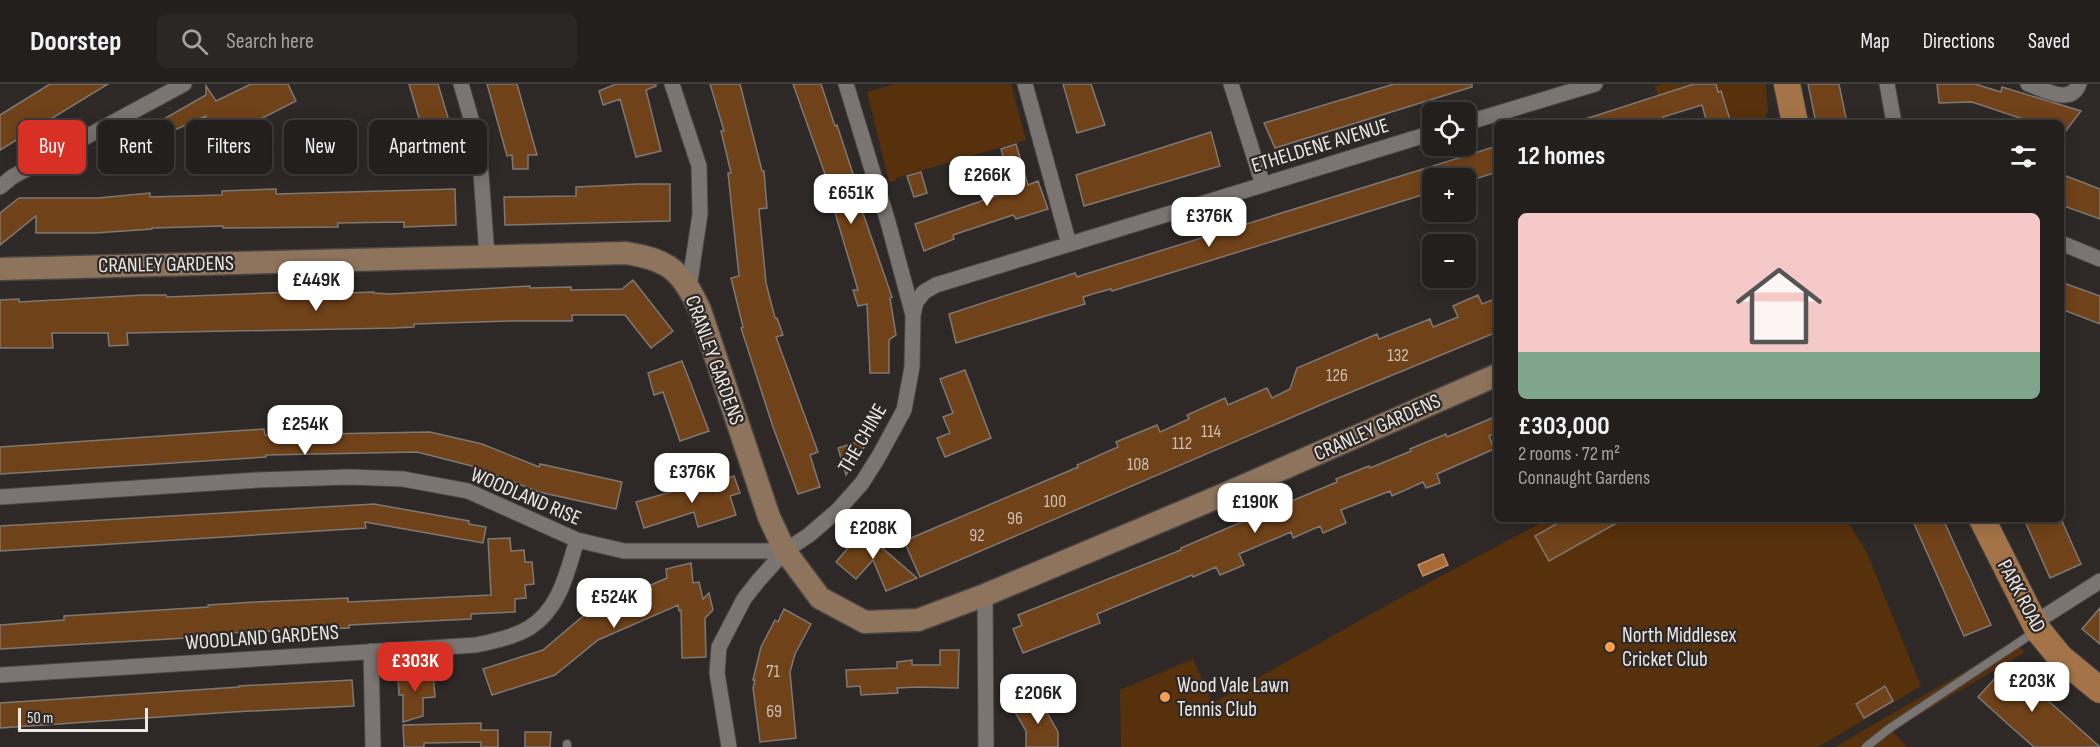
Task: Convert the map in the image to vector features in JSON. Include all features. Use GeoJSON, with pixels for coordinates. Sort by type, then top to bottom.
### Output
{"type":"FeatureCollection","features":[{"type":"Feature","properties":{"kind":"main road"},"geometry":{"type":"LineString","coordinates":[[1787,84],[1794,120]]}},
{"type":"Feature","properties":{"kind":"main road","name":"PARK ROAD"},"geometry":{"type":"LineString","coordinates":[[1984,522],[2036,627],[2060,657],[2100,690]]}},
{"type":"Feature","properties":{"kind":"street"},"geometry":{"type":"LineString","coordinates":[[0,187],[12,177],[184,84]]}},
{"type":"Feature","properties":{"kind":"street"},"geometry":{"type":"LineString","coordinates":[[461,84],[479,146],[487,256]]}},
{"type":"Feature","properties":{"kind":"street"},"geometry":{"type":"LineString","coordinates":[[672,84],[699,166],[700,214],[689,288]]}},
{"type":"Feature","properties":{"kind":"street","name":"THE CHINE"},"geometry":{"type":"LineString","coordinates":[[729,747],[717,673],[719,647],[744,599],[758,581],[785,551],[809,535],[838,510],[862,483],[904,410],[912,367],[914,308],[846,84]]}},
{"type":"Feature","properties":{"kind":"street"},"geometry":{"type":"LineString","coordinates":[[1025,84],[1069,244]]}},
{"type":"Feature","properties":{"kind":"street"},"geometry":{"type":"LineString","coordinates":[[1231,84],[1263,185]]}},
{"type":"Feature","properties":{"kind":"street"},"geometry":{"type":"LineString","coordinates":[[1476,120],[1595,84]]}},
{"type":"Feature","properties":{"kind":"street"},"geometry":{"type":"LineString","coordinates":[[1887,84],[1893,120]]}},
{"type":"Feature","properties":{"kind":"street"},"geometry":{"type":"LineString","coordinates":[[2028,84],[2064,96],[2075,92],[2079,84]]}},
{"type":"Feature","properties":{"kind":"street","name":"ETHELDENE AVENUE"},"geometry":{"type":"LineString","coordinates":[[914,308],[924,292],[936,285],[1422,136]]}},
{"type":"Feature","properties":{"kind":"street"},"geometry":{"type":"LineString","coordinates":[[2064,244],[2100,259]]}},
{"type":"Feature","properties":{"kind":"street","name":"CRANLEY GARDENS"},"geometry":{"type":"LineString","coordinates":[[0,269],[626,253],[651,257],[673,269],[689,288],[699,310],[769,517],[785,551],[820,598],[865,622],[918,620],[985,595],[1494,376]]}},
{"type":"Feature","properties":{"kind":"street","name":"WOODLAND RISE"},"geometry":{"type":"LineString","coordinates":[[0,497],[258,480],[349,477],[403,479],[468,492],[577,540],[624,551],[785,551]]}},
{"type":"Feature","properties":{"kind":"street","name":"WOODLAND GARDENS"},"geometry":{"type":"LineString","coordinates":[[0,675],[476,645],[505,638],[529,628],[545,614],[561,592],[577,540]]}},
{"type":"Feature","properties":{"kind":"street"},"geometry":{"type":"LineString","coordinates":[[2036,627],[2075,596],[2100,581]]}},
{"type":"Feature","properties":{"kind":"street"},"geometry":{"type":"LineString","coordinates":[[985,595],[986,747]]}},
{"type":"Feature","properties":{"kind":"street"},"geometry":{"type":"LineString","coordinates":[[371,651],[373,747]]}},
{"type":"Feature","properties":{"kind":"lane"},"geometry":{"type":"LineString","coordinates":[[1866,747],[2036,627]]}},
{"type":"Feature","properties":{"kind":"shaded area"},"geometry":{"type":"Polygon","coordinates":[[[895,84],[1011,84],[1026,140],[889,182],[867,92],[895,84]]]}},
{"type":"Feature","properties":{"kind":"shaded area"},"geometry":{"type":"Polygon","coordinates":[[[1694,84],[1658,95],[1655,86],[1694,84]]]}},
{"type":"Feature","properties":{"kind":"shaded area"},"geometry":{"type":"Polygon","coordinates":[[[1716,84],[1766,84],[1768,113],[1766,113],[1766,120],[1730,120],[1721,92],[1718,92],[1716,84]]]}},
{"type":"Feature","properties":{"kind":"shaded area","name":"North Middlesex Cricket Club"},"geometry":{"type":"Polygon","coordinates":[[[1542,522],[1848,522],[1867,553],[1921,686],[1818,747],[1121,747],[1120,690],[1193,659],[1213,703],[1398,599],[1542,522]]]}},
{"type":"Feature","properties":{"kind":"shaded area"},"geometry":{"type":"Polygon","coordinates":[[[1443,554],[1448,565],[1423,576],[1418,565],[1443,554]]]}},
{"type":"Feature","properties":{"kind":"shaded area"},"geometry":{"type":"Polygon","coordinates":[[[2015,642],[2025,652],[1892,731],[1907,747],[1835,747],[2015,642]]]}},
{"type":"Feature","properties":{"kind":"building"},"geometry":{"type":"Polygon","coordinates":[[[50,84],[108,84],[49,120],[18,120],[18,139],[0,150],[0,115],[50,84]]]}},
{"type":"Feature","properties":{"kind":"building"},"geometry":{"type":"Polygon","coordinates":[[[251,84],[288,84],[296,101],[259,120],[206,120],[206,116],[197,120],[186,120],[186,125],[174,130],[174,120],[162,120],[206,95],[206,86],[216,101],[251,84]]]}},
{"type":"Feature","properties":{"kind":"building"},"geometry":{"type":"Polygon","coordinates":[[[409,84],[438,84],[449,120],[419,120],[409,84]]]}},
{"type":"Feature","properties":{"kind":"building"},"geometry":{"type":"Polygon","coordinates":[[[487,84],[517,84],[537,155],[528,155],[528,169],[513,169],[512,155],[507,156],[487,84]]]}},
{"type":"Feature","properties":{"kind":"building"},"geometry":{"type":"Polygon","coordinates":[[[616,84],[656,84],[646,90],[661,151],[636,157],[620,99],[603,105],[599,91],[616,84]]]}},
{"type":"Feature","properties":{"kind":"building"},"geometry":{"type":"Polygon","coordinates":[[[710,84],[740,84],[762,171],[764,171],[767,208],[759,209],[766,283],[775,318],[777,318],[783,335],[776,337],[818,452],[810,455],[820,487],[798,494],[773,427],[741,328],[743,327],[731,278],[739,276],[728,173],[731,173],[721,131],[724,131],[710,84]]]}},
{"type":"Feature","properties":{"kind":"building"},"geometry":{"type":"Polygon","coordinates":[[[793,84],[821,84],[835,126],[837,125],[860,195],[857,196],[892,297],[890,298],[896,335],[889,340],[889,373],[870,373],[867,304],[858,306],[853,290],[858,290],[833,206],[836,205],[793,84]]]}},
{"type":"Feature","properties":{"kind":"building"},"geometry":{"type":"Polygon","coordinates":[[[1063,84],[1091,84],[1105,125],[1077,133],[1063,84]]]}},
{"type":"Feature","properties":{"kind":"building"},"geometry":{"type":"Polygon","coordinates":[[[1394,84],[1472,84],[1472,87],[1275,148],[1264,123],[1394,84]]]}},
{"type":"Feature","properties":{"kind":"building"},"geometry":{"type":"Polygon","coordinates":[[[1694,84],[1716,84],[1718,92],[1721,91],[1730,120],[1706,120],[1702,105],[1663,117],[1664,120],[1582,120],[1694,84]]]}},
{"type":"Feature","properties":{"kind":"building"},"geometry":{"type":"Polygon","coordinates":[[[1808,84],[1839,84],[1846,120],[1815,120],[1808,84]]]}},
{"type":"Feature","properties":{"kind":"building"},"geometry":{"type":"Polygon","coordinates":[[[1937,84],[1975,84],[2001,92],[2002,87],[2081,111],[2064,133],[2064,120],[2026,120],[1972,102],[1939,103],[1937,84]]]}},
{"type":"Feature","properties":{"kind":"building"},"geometry":{"type":"Polygon","coordinates":[[[1211,132],[1220,166],[1084,206],[1076,175],[1211,132]]]}},
{"type":"Feature","properties":{"kind":"building"},"geometry":{"type":"Polygon","coordinates":[[[1016,144],[1028,185],[1038,181],[1048,209],[1016,219],[1013,215],[953,235],[954,239],[924,251],[915,224],[1013,190],[1001,149],[1016,144]]]}},
{"type":"Feature","properties":{"kind":"building"},"geometry":{"type":"Polygon","coordinates":[[[1494,147],[1494,173],[1476,179],[1476,168],[1426,168],[1465,156],[1476,156],[1476,153],[1494,147]]]}},
{"type":"Feature","properties":{"kind":"building"},"geometry":{"type":"Polygon","coordinates":[[[1422,169],[1422,195],[1112,291],[1111,289],[1083,297],[1085,304],[956,343],[949,314],[1075,273],[1077,277],[1422,169]]]}},
{"type":"Feature","properties":{"kind":"building"},"geometry":{"type":"Polygon","coordinates":[[[921,172],[927,193],[914,197],[907,176],[921,172]]]}},
{"type":"Feature","properties":{"kind":"building"},"geometry":{"type":"Polygon","coordinates":[[[2064,175],[2100,189],[2100,219],[2064,206],[2064,175]]]}},
{"type":"Feature","properties":{"kind":"building"},"geometry":{"type":"Polygon","coordinates":[[[670,184],[670,221],[505,225],[504,197],[576,196],[576,187],[670,184]]]}},
{"type":"Feature","properties":{"kind":"building"},"geometry":{"type":"Polygon","coordinates":[[[276,189],[276,194],[455,189],[456,225],[404,227],[404,222],[338,223],[338,227],[223,228],[223,226],[152,228],[95,233],[36,233],[36,216],[0,245],[0,213],[19,198],[98,198],[150,193],[150,197],[222,195],[222,191],[276,189]]]}},
{"type":"Feature","properties":{"kind":"building"},"geometry":{"type":"Polygon","coordinates":[[[633,280],[673,331],[651,348],[625,315],[572,315],[572,321],[414,324],[414,327],[395,328],[127,333],[128,345],[109,346],[108,333],[52,333],[53,348],[0,348],[0,300],[19,299],[19,302],[143,295],[166,295],[167,297],[292,292],[292,295],[374,292],[390,294],[530,286],[530,288],[571,287],[571,290],[622,289],[633,280]]]}},
{"type":"Feature","properties":{"kind":"building"},"geometry":{"type":"Polygon","coordinates":[[[2064,283],[2100,296],[2100,324],[2064,310],[2064,283]]]}},
{"type":"Feature","properties":{"kind":"building"},"geometry":{"type":"Polygon","coordinates":[[[1478,295],[1482,304],[1494,299],[1494,333],[1332,400],[920,577],[904,541],[1078,467],[1077,465],[1118,447],[1116,442],[1157,425],[1160,432],[1189,419],[1187,415],[1225,398],[1228,405],[1267,388],[1272,398],[1290,389],[1297,368],[1377,334],[1379,339],[1430,319],[1433,327],[1458,317],[1453,306],[1478,295]]]}},
{"type":"Feature","properties":{"kind":"building"},"geometry":{"type":"Polygon","coordinates":[[[682,361],[709,431],[680,441],[663,392],[654,395],[648,373],[682,361]]]}},
{"type":"Feature","properties":{"kind":"building"},"geometry":{"type":"Polygon","coordinates":[[[965,370],[991,438],[945,457],[937,438],[950,433],[943,417],[953,413],[940,379],[965,370]]]}},
{"type":"Feature","properties":{"kind":"building"},"geometry":{"type":"Polygon","coordinates":[[[1494,417],[1494,434],[1489,436],[1494,449],[1437,474],[1440,483],[1426,488],[1423,482],[1392,496],[1390,491],[1341,510],[1346,523],[1323,533],[1320,526],[1293,538],[1291,532],[1239,554],[1244,565],[1220,575],[1216,567],[1193,577],[1192,575],[1097,614],[1100,623],[1023,653],[1013,629],[1022,625],[1018,615],[1181,550],[1181,548],[1337,482],[1336,479],[1369,466],[1370,468],[1446,434],[1447,437],[1494,417]]]}},
{"type":"Feature","properties":{"kind":"building"},"geometry":{"type":"Polygon","coordinates":[[[264,429],[265,435],[430,432],[482,444],[539,467],[540,464],[622,482],[616,509],[539,492],[472,466],[417,452],[266,455],[266,457],[0,474],[0,447],[264,429]]]}},
{"type":"Feature","properties":{"kind":"building"},"geometry":{"type":"Polygon","coordinates":[[[870,438],[846,475],[838,448],[870,438]]]}},
{"type":"Feature","properties":{"kind":"building"},"geometry":{"type":"Polygon","coordinates":[[[734,476],[740,493],[730,496],[736,515],[698,527],[694,512],[644,528],[636,502],[705,482],[706,486],[734,476]]]}},
{"type":"Feature","properties":{"kind":"building"},"geometry":{"type":"Polygon","coordinates":[[[374,504],[469,521],[469,524],[486,527],[483,543],[365,522],[366,528],[0,551],[0,526],[374,504]]]}},
{"type":"Feature","properties":{"kind":"building"},"geometry":{"type":"Polygon","coordinates":[[[1560,522],[1619,522],[1549,561],[1535,536],[1560,522]]]}},
{"type":"Feature","properties":{"kind":"building"},"geometry":{"type":"Polygon","coordinates":[[[1913,522],[1944,522],[1991,625],[1964,636],[1913,522]]]}},
{"type":"Feature","properties":{"kind":"building"},"geometry":{"type":"Polygon","coordinates":[[[2025,522],[2062,522],[2081,564],[2050,578],[2025,522]]]}},
{"type":"Feature","properties":{"kind":"building"},"geometry":{"type":"Polygon","coordinates":[[[854,523],[917,578],[886,591],[873,560],[856,579],[836,562],[854,541],[845,534],[854,523]]]}},
{"type":"Feature","properties":{"kind":"building"},"geometry":{"type":"Polygon","coordinates":[[[510,538],[511,551],[524,550],[525,562],[532,562],[534,584],[525,585],[526,598],[515,599],[515,612],[471,614],[471,619],[349,625],[349,628],[203,634],[203,637],[0,649],[0,625],[64,620],[64,616],[255,602],[348,598],[348,602],[491,595],[488,539],[510,538]]]}},
{"type":"Feature","properties":{"kind":"building"},"geometry":{"type":"Polygon","coordinates":[[[691,563],[693,583],[699,582],[703,599],[709,593],[713,610],[705,618],[706,657],[682,658],[681,610],[679,611],[678,605],[598,640],[555,675],[492,695],[483,669],[543,650],[588,612],[667,578],[666,569],[691,563]]]}},
{"type":"Feature","properties":{"kind":"building"},"geometry":{"type":"Polygon","coordinates":[[[2100,608],[2100,644],[2082,629],[2100,608]]]}},
{"type":"Feature","properties":{"kind":"building"},"geometry":{"type":"Polygon","coordinates":[[[784,609],[811,624],[795,654],[790,672],[796,738],[760,742],[753,688],[755,680],[753,680],[761,647],[775,620],[778,622],[784,609]]]}},
{"type":"Feature","properties":{"kind":"building"},"geometry":{"type":"Polygon","coordinates":[[[940,650],[959,650],[958,688],[897,688],[898,693],[861,695],[860,686],[847,687],[846,670],[897,668],[897,662],[912,660],[912,665],[940,665],[940,650]]]}},
{"type":"Feature","properties":{"kind":"building"},"geometry":{"type":"Polygon","coordinates":[[[2007,665],[2100,747],[2034,747],[2010,726],[1978,697],[2007,665]]]}},
{"type":"Feature","properties":{"kind":"building"},"geometry":{"type":"Polygon","coordinates":[[[433,673],[435,697],[423,698],[423,716],[403,722],[403,695],[399,695],[398,675],[433,673]]]}},
{"type":"Feature","properties":{"kind":"building"},"geometry":{"type":"Polygon","coordinates":[[[352,680],[354,706],[0,728],[0,703],[352,680]]]}},
{"type":"Feature","properties":{"kind":"building"},"geometry":{"type":"Polygon","coordinates":[[[1885,686],[1893,701],[1864,718],[1856,704],[1885,686]]]}},
{"type":"Feature","properties":{"kind":"building"},"geometry":{"type":"Polygon","coordinates":[[[1038,697],[1058,732],[1058,747],[1026,747],[1026,731],[1014,710],[1038,697]]]}},
{"type":"Feature","properties":{"kind":"building"},"geometry":{"type":"Polygon","coordinates":[[[481,723],[481,730],[498,730],[498,747],[481,747],[481,742],[424,743],[424,747],[404,747],[403,725],[481,723]]]}},
{"type":"Feature","properties":{"kind":"building"},"geometry":{"type":"Polygon","coordinates":[[[525,732],[551,732],[550,747],[525,747],[525,732]]]}},
{"type":"Feature","properties":{"kind":"place","name":"North Middlesex Cricket Club"},"geometry":{"type":"Point","coordinates":[1610,647]}},
{"type":"Feature","properties":{"kind":"place","name":"Wood Vale Lawn Tennis Club"},"geometry":{"type":"Point","coordinates":[1165,697]}}]}
